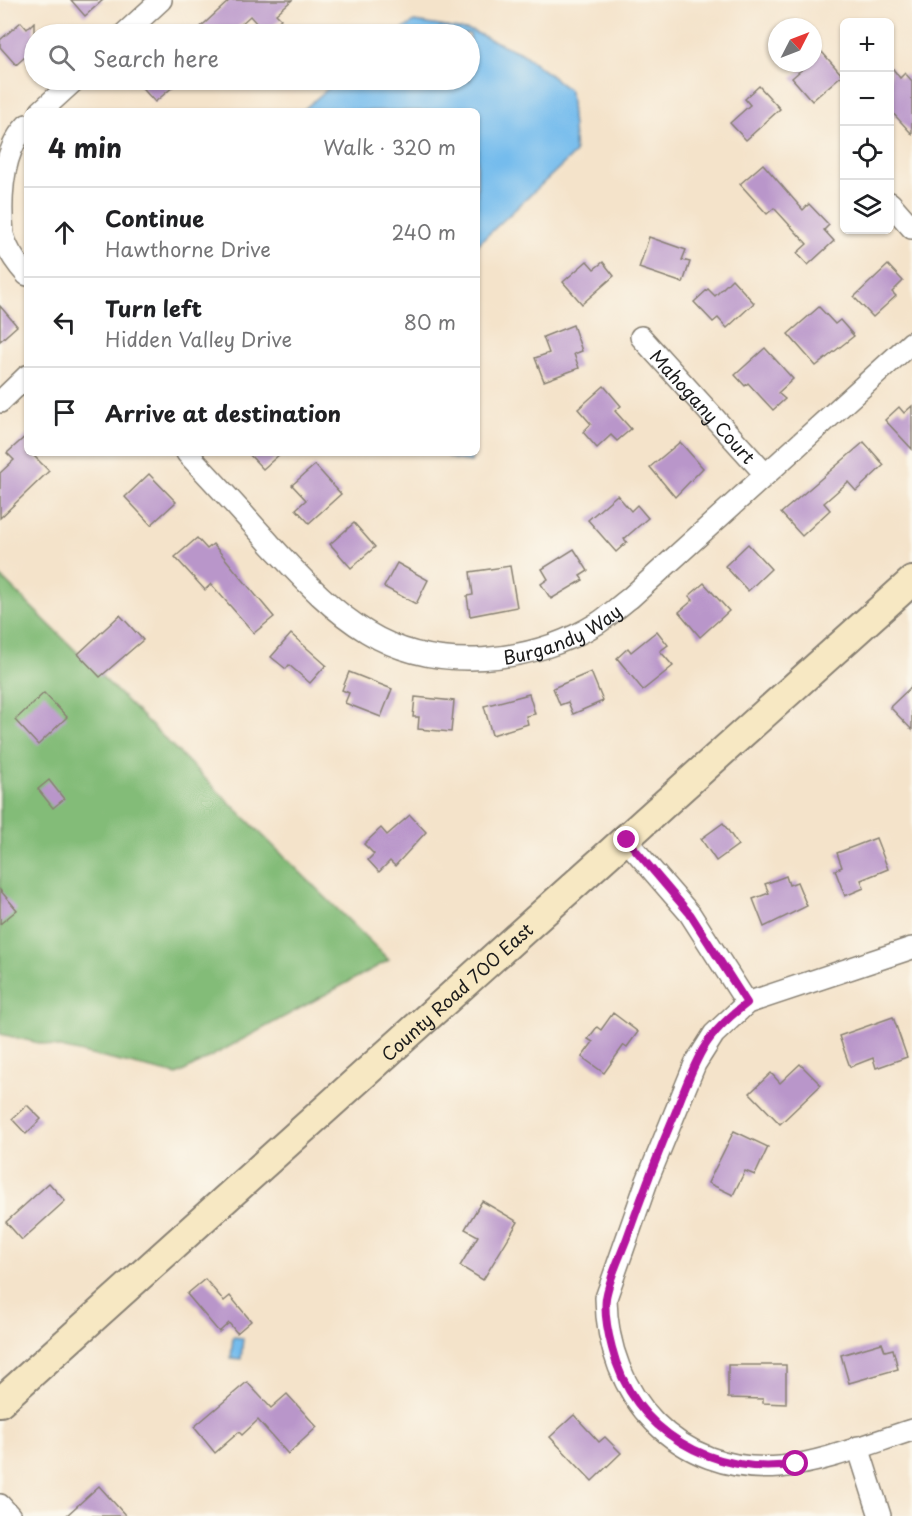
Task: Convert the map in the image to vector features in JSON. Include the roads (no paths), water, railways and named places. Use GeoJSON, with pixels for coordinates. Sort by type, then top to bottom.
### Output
{"type":"FeatureCollection","features":[{"type":"Feature","properties":{"kind":"main road","name":"County Road 700 East"},"geometry":{"type":"LineString","coordinates":[[0,1402],[627,840],[912,581]]}},
{"type":"Feature","properties":{"kind":"street"},"geometry":{"type":"LineString","coordinates":[[135,24],[161,0]]}},
{"type":"Feature","properties":{"kind":"street"},"geometry":{"type":"LineString","coordinates":[[43,108],[64,90]]}},
{"type":"Feature","properties":{"kind":"street"},"geometry":{"type":"LineString","coordinates":[[24,127],[18,134],[8,155],[2,172],[0,194],[3,235],[13,257],[24,271]]}},
{"type":"Feature","properties":{"kind":"street"},"geometry":{"type":"LineString","coordinates":[[894,208],[912,228]]}},
{"type":"Feature","properties":{"kind":"street","name":"Mahogany Court"},"geometry":{"type":"LineString","coordinates":[[641,337],[765,474]]}},
{"type":"Feature","properties":{"kind":"street","name":"Burgandy Way"},"geometry":{"type":"LineString","coordinates":[[190,456],[317,594],[346,618],[382,640],[420,652],[463,658],[522,654],[560,642],[597,623],[630,598],[912,342]]}},
{"type":"Feature","properties":{"kind":"street"},"geometry":{"type":"LineString","coordinates":[[0,402],[24,379]]}},
{"type":"Feature","properties":{"kind":"street"},"geometry":{"type":"LineString","coordinates":[[627,840],[690,914],[747,1003]]}},
{"type":"Feature","properties":{"kind":"street"},"geometry":{"type":"LineString","coordinates":[[912,948],[747,1003],[723,1022],[703,1048],[647,1181],[606,1298],[608,1328],[614,1357],[631,1393],[656,1424],[687,1448],[705,1456],[743,1466],[782,1467],[912,1430]]}},
{"type":"Feature","properties":{"kind":"street"},"geometry":{"type":"LineString","coordinates":[[858,1447],[880,1516]]}},
{"type":"Feature","properties":{"kind":"street"},"geometry":{"type":"LineString","coordinates":[[0,1505],[10,1516]]}},
{"type":"Feature","properties":{"kind":"water"},"geometry":{"type":"Polygon","coordinates":[[[480,35],[523,54],[570,91],[575,153],[480,242],[480,108],[305,108],[326,90],[480,90],[480,35]]]}},
{"type":"Feature","properties":{"kind":"water"},"geometry":{"type":"Polygon","coordinates":[[[448,456],[472,456],[471,462],[448,456]]]}},
{"type":"Feature","properties":{"kind":"water"},"geometry":{"type":"Polygon","coordinates":[[[233,1337],[243,1338],[241,1359],[231,1358],[233,1337]]]}}]}
